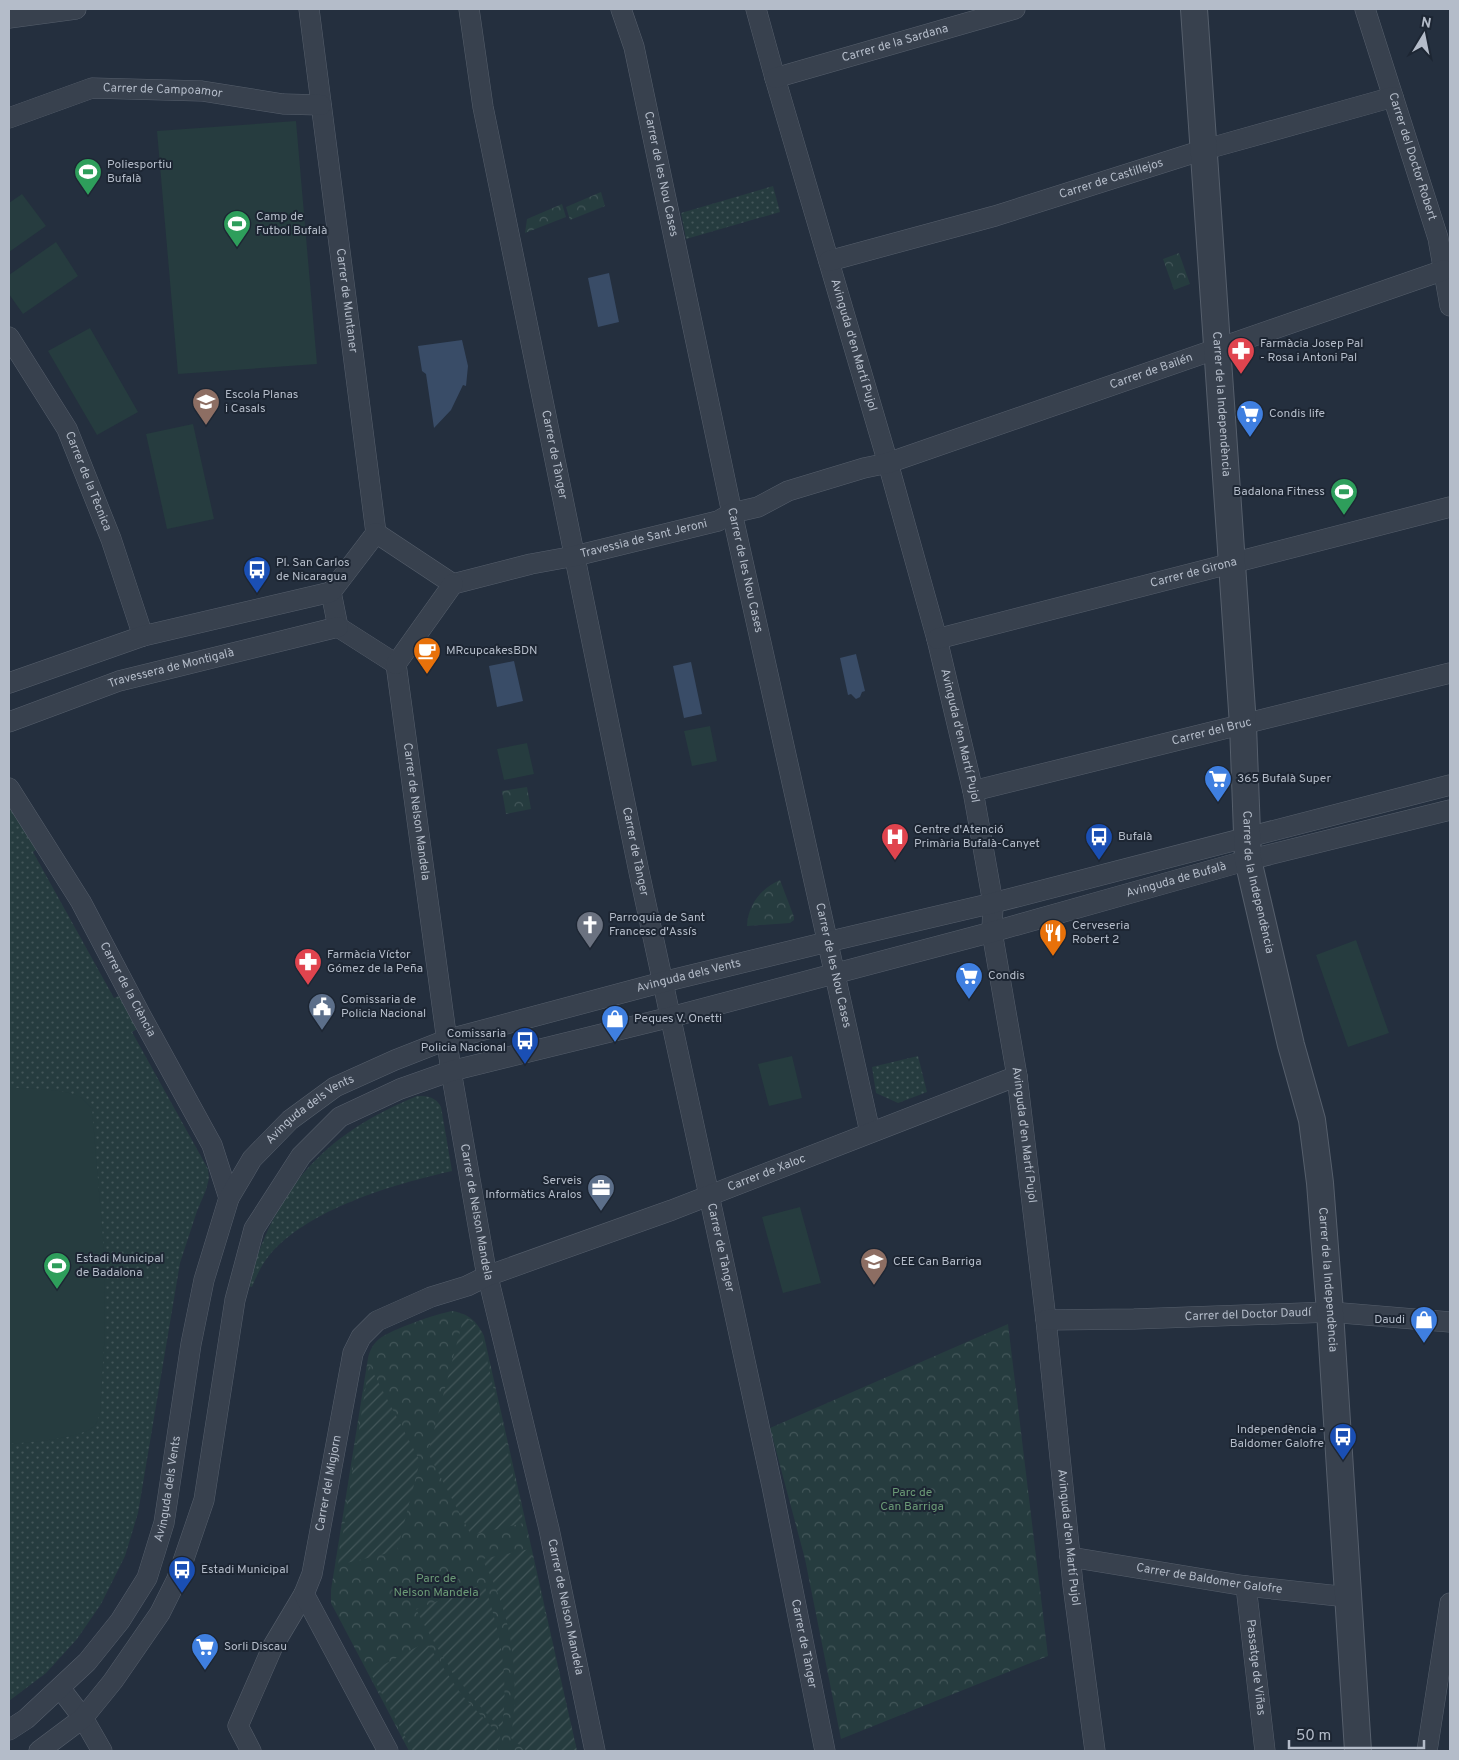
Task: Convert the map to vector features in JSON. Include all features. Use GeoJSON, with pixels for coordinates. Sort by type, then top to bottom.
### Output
{"type":"FeatureCollection","features":[{"type":"Feature","properties":{"kind":"street"},"geometry":{"type":"LineString","coordinates":[[9,18],[67,9]]}},
{"type":"Feature","properties":{"kind":"street","name":"Carrer de Muntaner"},"geometry":{"type":"LineString","coordinates":[[308,9],[376,533]]}},
{"type":"Feature","properties":{"kind":"street","name":"Carrer de Tànger"},"geometry":{"type":"LineString","coordinates":[[469,9],[483,107],[639,872],[772,1486],[825,1751]]}},
{"type":"Feature","properties":{"kind":"street","name":"Carrer de les Nou Cases"},"geometry":{"type":"LineString","coordinates":[[621,9],[634,47],[732,514],[804,834],[826,942],[835,974],[870,1132]]}},
{"type":"Feature","properties":{"kind":"street","name":"Avinguda d'en Martí Pujol"},"geometry":{"type":"LineString","coordinates":[[756,9],[774,78],[888,463],[937,639],[973,791],[993,903],[992,932],[1017,1076],[1046,1320],[1070,1557],[1095,1751]]}},
{"type":"Feature","properties":{"kind":"street","name":"Carrer de la Sardana"},"geometry":{"type":"LineString","coordinates":[[774,78],[1015,9]]}},
{"type":"Feature","properties":{"kind":"street","name":"Carrer de la Independència"},"geometry":{"type":"LineString","coordinates":[[1194,9],[1243,725],[1248,849],[1292,1045],[1312,1120],[1320,1182],[1358,1751]]}},
{"type":"Feature","properties":{"kind":"street","name":"Carrer del Doctor Robert"},"geometry":{"type":"LineString","coordinates":[[1365,9],[1393,97],[1444,234],[1444,270],[1450,306]]}},
{"type":"Feature","properties":{"kind":"street","name":"Carrer de Campoamor"},"geometry":{"type":"LineString","coordinates":[[9,118],[92,88],[202,91],[283,104],[321,105]]}},
{"type":"Feature","properties":{"kind":"street","name":"Carrer de Castillejos"},"geometry":{"type":"LineString","coordinates":[[829,261],[995,216],[1203,150],[1393,97]]}},
{"type":"Feature","properties":{"kind":"street","name":"Carrer de Bailén"},"geometry":{"type":"LineString","coordinates":[[888,463],[1444,270]]}},
{"type":"Feature","properties":{"kind":"street","name":"Carrer de la Tècnica"},"geometry":{"type":"LineString","coordinates":[[9,337],[67,429],[111,539],[143,636]]}},
{"type":"Feature","properties":{"kind":"street","name":"Travessia de Sant Jeroni"},"geometry":{"type":"LineString","coordinates":[[453,584],[718,521],[732,514],[758,507],[788,491],[864,468],[888,463]]}},
{"type":"Feature","properties":{"kind":"street","name":"Carrer de Girona"},"geometry":{"type":"LineString","coordinates":[[937,639],[1450,507]]}},
{"type":"Feature","properties":{"kind":"street"},"geometry":{"type":"LineString","coordinates":[[9,682],[143,636],[331,592],[376,533],[453,584],[396,664],[338,627],[331,592]]}},
{"type":"Feature","properties":{"kind":"street","name":"Travessera de Montigalà"},"geometry":{"type":"LineString","coordinates":[[9,722],[119,681],[338,627]]}},
{"type":"Feature","properties":{"kind":"street","name":"Carrer de Nelson Mandela"},"geometry":{"type":"LineString","coordinates":[[396,664],[446,1040],[487,1276],[549,1529],[595,1751]]}},
{"type":"Feature","properties":{"kind":"street","name":"Carrer del Bruc"},"geometry":{"type":"LineString","coordinates":[[973,791],[1450,673]]}},
{"type":"Feature","properties":{"kind":"street","name":"Avinguda de Bufalà"},"geometry":{"type":"LineString","coordinates":[[992,932],[1450,785]]}},
{"type":"Feature","properties":{"kind":"street","name":"Carrer de la Ciència"},"geometry":{"type":"LineString","coordinates":[[9,788],[81,902],[212,1145],[229,1198]]}},
{"type":"Feature","properties":{"kind":"street","name":"Avinguda de Bufalà"},"geometry":{"type":"LineString","coordinates":[[993,903],[1248,849],[1450,810]]}},
{"type":"Feature","properties":{"kind":"street","name":"Avinguda dels Vents"},"geometry":{"type":"LineString","coordinates":[[9,1730],[26,1719],[88,1662],[120,1621],[148,1578],[164,1523],[191,1344],[204,1280],[229,1198],[252,1159],[290,1120],[335,1087],[446,1040],[663,982],[993,903]]}},
{"type":"Feature","properties":{"kind":"street","name":"Avinguda dels Vents"},"geometry":{"type":"LineString","coordinates":[[39,1751],[84,1718],[113,1681],[160,1614],[177,1579],[204,1500],[235,1300],[254,1229],[301,1156],[340,1117],[400,1089],[451,1071],[671,1018],[992,932]]}},
{"type":"Feature","properties":{"kind":"street","name":"Carrer de Xaloc"},"geometry":{"type":"LineString","coordinates":[[487,1276],[672,1210],[1017,1076]]}},
{"type":"Feature","properties":{"kind":"street","name":"Carrer del Migjorn"},"geometry":{"type":"LineString","coordinates":[[251,1751],[238,1726],[273,1646],[304,1594],[312,1574],[353,1353],[361,1337],[377,1321],[430,1297],[466,1286],[487,1276]]}},
{"type":"Feature","properties":{"kind":"street","name":"Carrer del Doctor Daudí"},"geometry":{"type":"LineString","coordinates":[[1046,1320],[1134,1320],[1330,1312],[1450,1322]]}},
{"type":"Feature","properties":{"kind":"street","name":"Carrer de Baldomer Galofre"},"geometry":{"type":"LineString","coordinates":[[1070,1557],[1246,1586],[1348,1597]]}},
{"type":"Feature","properties":{"kind":"street","name":"Passatge de Viñas"},"geometry":{"type":"LineString","coordinates":[[1246,1586],[1265,1751]]}},
{"type":"Feature","properties":{"kind":"street"},"geometry":{"type":"LineString","coordinates":[[304,1594],[388,1751]]}},
{"type":"Feature","properties":{"kind":"street"},"geometry":{"type":"LineString","coordinates":[[1426,1751],[1448,1632],[1450,1603]]}},
{"type":"Feature","properties":{"kind":"street"},"geometry":{"type":"LineString","coordinates":[[60,1688],[84,1718],[102,1751]]}},
{"type":"Feature","properties":{"kind":"green space","name":"Camp de Futbol Bufalà"},"geometry":{"type":"Polygon","coordinates":[[[296,121],[317,364],[178,374],[157,131],[296,121]]]}},
{"type":"Feature","properties":{"kind":"green space"},"geometry":{"type":"Polygon","coordinates":[[[773,186],[780,212],[686,239],[681,213],[773,186]]]}},
{"type":"Feature","properties":{"kind":"green space"},"geometry":{"type":"Polygon","coordinates":[[[601,192],[605,206],[570,220],[566,207],[601,192]]]}},
{"type":"Feature","properties":{"kind":"green space"},"geometry":{"type":"Polygon","coordinates":[[[22,194],[46,226],[9,252],[9,203],[22,194]]]}},
{"type":"Feature","properties":{"kind":"green space"},"geometry":{"type":"Polygon","coordinates":[[[562,204],[566,217],[525,233],[527,219],[562,204]]]}},
{"type":"Feature","properties":{"kind":"green space"},"geometry":{"type":"Polygon","coordinates":[[[56,242],[78,276],[23,314],[9,294],[9,275],[56,242]]]}},
{"type":"Feature","properties":{"kind":"green space"},"geometry":{"type":"Polygon","coordinates":[[[1179,253],[1190,284],[1174,290],[1163,259],[1179,253]]]}},
{"type":"Feature","properties":{"kind":"green space"},"geometry":{"type":"Polygon","coordinates":[[[90,328],[138,412],[97,435],[48,351],[90,328]]]}},
{"type":"Feature","properties":{"kind":"green space"},"geometry":{"type":"Polygon","coordinates":[[[193,424],[214,519],[167,529],[146,434],[193,424]]]}},
{"type":"Feature","properties":{"kind":"green space"},"geometry":{"type":"Polygon","coordinates":[[[710,726],[717,761],[692,766],[684,731],[710,726]]]}},
{"type":"Feature","properties":{"kind":"green space"},"geometry":{"type":"Polygon","coordinates":[[[527,743],[534,774],[504,780],[497,749],[527,743]]]}},
{"type":"Feature","properties":{"kind":"green space"},"geometry":{"type":"Polygon","coordinates":[[[527,787],[531,809],[506,814],[502,791],[527,787]]]}},
{"type":"Feature","properties":{"kind":"green space"},"geometry":{"type":"Polygon","coordinates":[[[9,800],[39,848],[33,852],[114,998],[121,995],[139,1028],[132,1032],[208,1169],[209,1178],[180,1263],[138,1513],[125,1556],[101,1604],[77,1639],[46,1673],[9,1701],[9,800]]]}},
{"type":"Feature","properties":{"kind":"green space"},"geometry":{"type":"Polygon","coordinates":[[[780,880],[794,920],[790,923],[747,926],[750,911],[757,898],[773,883],[780,880]]]}},
{"type":"Feature","properties":{"kind":"green space"},"geometry":{"type":"Polygon","coordinates":[[[1356,940],[1389,1033],[1348,1047],[1316,955],[1356,940]]]}},
{"type":"Feature","properties":{"kind":"green space"},"geometry":{"type":"Polygon","coordinates":[[[792,1056],[802,1098],[769,1106],[758,1064],[792,1056]]]}},
{"type":"Feature","properties":{"kind":"green space"},"geometry":{"type":"Polygon","coordinates":[[[918,1056],[927,1092],[898,1103],[876,1093],[872,1067],[918,1056]]]}},
{"type":"Feature","properties":{"kind":"green space","name":"Estadi Municipal de Badalona"},"geometry":{"type":"Polygon","coordinates":[[[9,1088],[66,1092],[80,1097],[92,1108],[104,1251],[105,1329],[100,1413],[94,1426],[86,1431],[66,1437],[9,1444],[9,1088]]]}},
{"type":"Feature","properties":{"kind":"green space"},"geometry":{"type":"Polygon","coordinates":[[[417,1096],[431,1098],[437,1101],[441,1107],[452,1171],[379,1191],[328,1212],[284,1240],[263,1264],[252,1287],[248,1286],[259,1251],[273,1220],[289,1193],[308,1168],[330,1147],[355,1128],[384,1111],[417,1096]]]}},
{"type":"Feature","properties":{"kind":"green space"},"geometry":{"type":"Polygon","coordinates":[[[800,1207],[821,1283],[783,1293],[762,1217],[800,1207]]]}},
{"type":"Feature","properties":{"kind":"green space","name":"Parc de Nelson Mandela"},"geometry":{"type":"Polygon","coordinates":[[[452,1311],[472,1319],[484,1336],[577,1751],[409,1751],[331,1603],[331,1590],[368,1358],[371,1350],[375,1343],[385,1335],[425,1319],[452,1311]]]}},
{"type":"Feature","properties":{"kind":"green space"},"geometry":{"type":"Polygon","coordinates":[[[464,1316],[474,1323],[481,1333],[524,1523],[471,1535],[428,1453],[464,1316]]]}},
{"type":"Feature","properties":{"kind":"green space","name":"Parc de Can Barriga"},"geometry":{"type":"Polygon","coordinates":[[[1008,1324],[1048,1656],[841,1739],[805,1559],[770,1428],[1008,1324]]]}},
{"type":"Feature","properties":{"kind":"green space"},"geometry":{"type":"Polygon","coordinates":[[[369,1365],[420,1461],[397,1551],[338,1565],[369,1365]]]}},
{"type":"Feature","properties":{"kind":"green space"},"geometry":{"type":"Polygon","coordinates":[[[530,1549],[577,1751],[527,1751],[511,1738],[515,1691],[512,1646],[501,1602],[493,1580],[482,1559],[530,1549]]]}},
{"type":"Feature","properties":{"kind":"green space"},"geometry":{"type":"Polygon","coordinates":[[[484,1584],[495,1620],[502,1655],[505,1691],[502,1729],[476,1702],[454,1673],[416,1609],[484,1584]]]}},
{"type":"Feature","properties":{"kind":"green space"},"geometry":{"type":"Polygon","coordinates":[[[426,1642],[461,1694],[500,1736],[497,1751],[413,1751],[370,1672],[426,1642]]]}},
{"type":"Feature","properties":{"kind":"water"},"geometry":{"type":"Polygon","coordinates":[[[609,273],[619,322],[598,327],[588,278],[609,273]]]}},
{"type":"Feature","properties":{"kind":"water"},"geometry":{"type":"Polygon","coordinates":[[[462,340],[468,366],[466,386],[463,385],[451,410],[434,428],[426,374],[422,371],[418,346],[462,340]]]}},
{"type":"Feature","properties":{"kind":"water"},"geometry":{"type":"Polygon","coordinates":[[[856,654],[865,691],[856,699],[851,694],[848,695],[840,658],[856,654]]]}},
{"type":"Feature","properties":{"kind":"water"},"geometry":{"type":"Polygon","coordinates":[[[514,661],[523,701],[497,707],[489,666],[514,661]]]}},
{"type":"Feature","properties":{"kind":"water"},"geometry":{"type":"Polygon","coordinates":[[[691,662],[702,714],[684,718],[673,666],[691,662]]]}},
{"type":"Feature","properties":{"kind":"place","name":"Poliesportiu Bufalà"},"geometry":{"type":"Point","coordinates":[88,196]}},
{"type":"Feature","properties":{"kind":"place","name":"Camp de Futbol Bufalà"},"geometry":{"type":"Point","coordinates":[237,248]}},
{"type":"Feature","properties":{"kind":"place","name":"Farmàcia Josep Pal - Rosa i Antoni Pal"},"geometry":{"type":"Point","coordinates":[1241,375]}},
{"type":"Feature","properties":{"kind":"place","name":"Escola Planas i Casals"},"geometry":{"type":"Point","coordinates":[206,426]}},
{"type":"Feature","properties":{"kind":"place","name":"Condis life"},"geometry":{"type":"Point","coordinates":[1250,438]}},
{"type":"Feature","properties":{"kind":"place","name":"Badalona Fitness"},"geometry":{"type":"Point","coordinates":[1344,516]}},
{"type":"Feature","properties":{"kind":"place","name":"Pl. San Carlos de Nicaragua"},"geometry":{"type":"Point","coordinates":[257,594]}},
{"type":"Feature","properties":{"kind":"place","name":"MRcupcakesBDN"},"geometry":{"type":"Point","coordinates":[427,675]}},
{"type":"Feature","properties":{"kind":"place","name":"365 Bufalà Super"},"geometry":{"type":"Point","coordinates":[1218,803]}},
{"type":"Feature","properties":{"kind":"place","name":"Centre d'Atenció Primària Bufalà-Canyet"},"geometry":{"type":"Point","coordinates":[895,861]}},
{"type":"Feature","properties":{"kind":"place","name":"Bufalà"},"geometry":{"type":"Point","coordinates":[1099,861]}},
{"type":"Feature","properties":{"kind":"place","name":"Parroquia de Sant Francesc d'Assís"},"geometry":{"type":"Point","coordinates":[590,949]}},
{"type":"Feature","properties":{"kind":"place","name":"Cerveseria Robert 2"},"geometry":{"type":"Point","coordinates":[1053,957]}},
{"type":"Feature","properties":{"kind":"place","name":"Farmàcia Víctor Gómez de la Peña"},"geometry":{"type":"Point","coordinates":[308,986]}},
{"type":"Feature","properties":{"kind":"place","name":"Condis"},"geometry":{"type":"Point","coordinates":[969,1000]}},
{"type":"Feature","properties":{"kind":"place","name":"Comissaria de Policia Nacional"},"geometry":{"type":"Point","coordinates":[322,1031]}},
{"type":"Feature","properties":{"kind":"place","name":"Peques V. Onetti"},"geometry":{"type":"Point","coordinates":[615,1043]}},
{"type":"Feature","properties":{"kind":"place","name":"Comissaria Policia Nacional"},"geometry":{"type":"Point","coordinates":[525,1065]}},
{"type":"Feature","properties":{"kind":"place","name":"Serveis Informàtics Aralos"},"geometry":{"type":"Point","coordinates":[601,1212]}},
{"type":"Feature","properties":{"kind":"place","name":"CEE Can Barriga"},"geometry":{"type":"Point","coordinates":[874,1286]}},
{"type":"Feature","properties":{"kind":"place","name":"Estadi Municipal de Badalona"},"geometry":{"type":"Point","coordinates":[57,1290]}},
{"type":"Feature","properties":{"kind":"place","name":"Daudi"},"geometry":{"type":"Point","coordinates":[1424,1344]}},
{"type":"Feature","properties":{"kind":"place","name":"Independència - Baldomer Galofre"},"geometry":{"type":"Point","coordinates":[1343,1461]}},
{"type":"Feature","properties":{"kind":"place","name":"Estadi Municipal"},"geometry":{"type":"Point","coordinates":[182,1594]}},
{"type":"Feature","properties":{"kind":"place","name":"Sorli Discau"},"geometry":{"type":"Point","coordinates":[205,1671]}}]}
